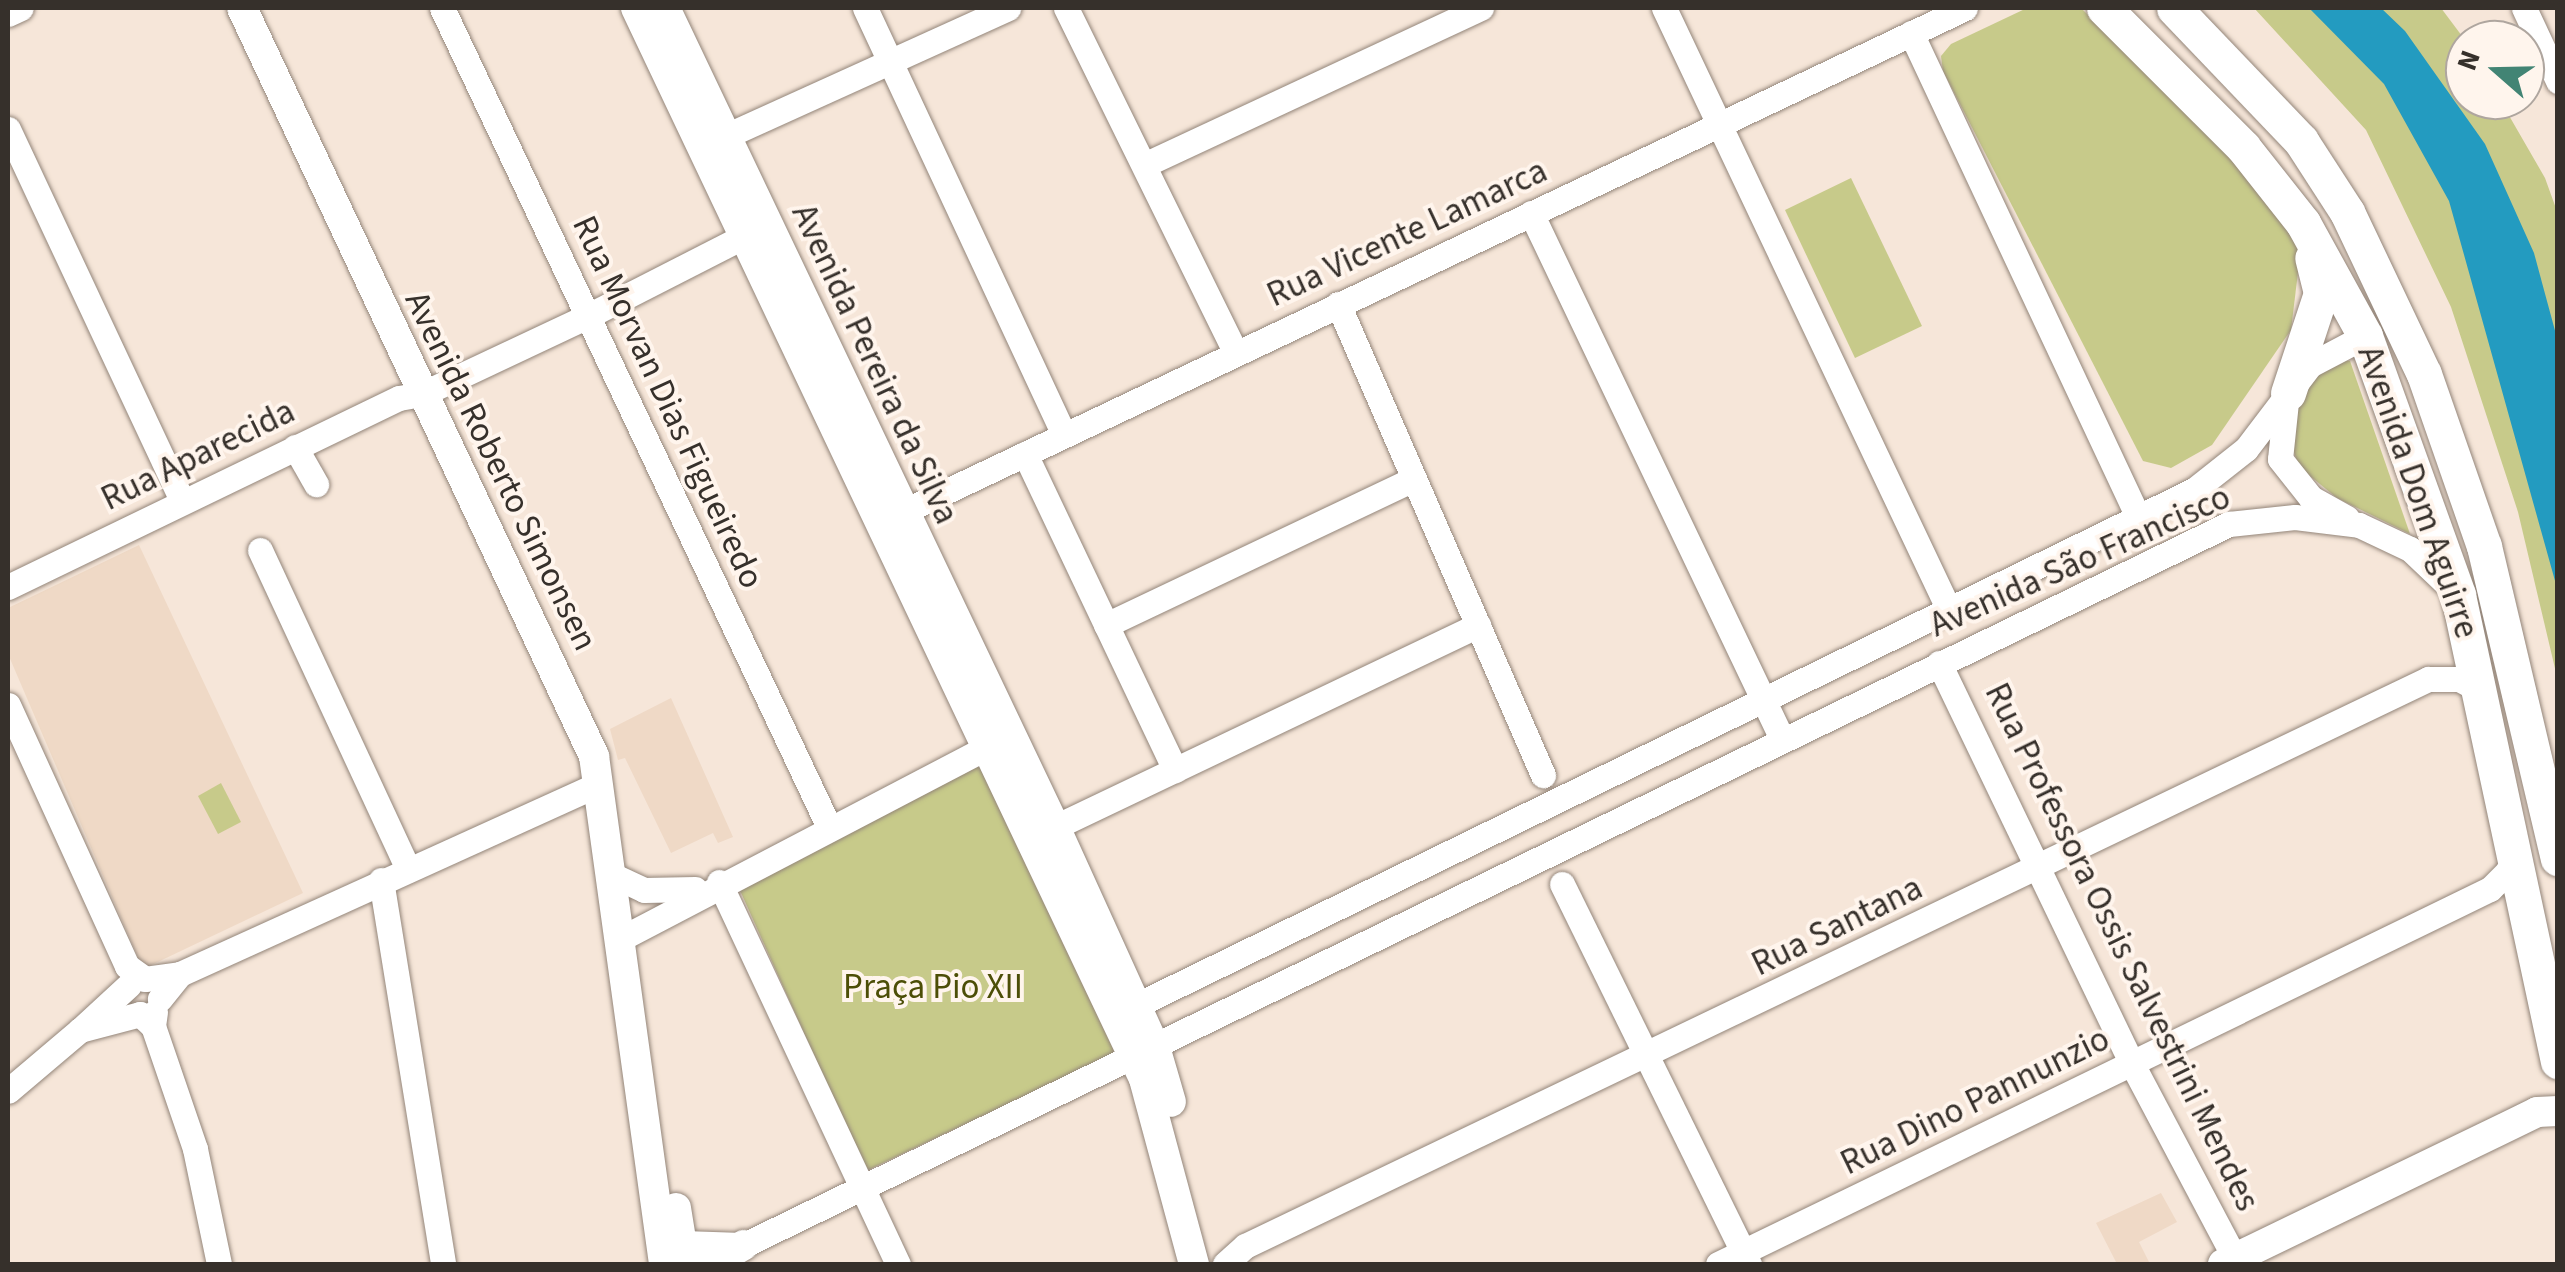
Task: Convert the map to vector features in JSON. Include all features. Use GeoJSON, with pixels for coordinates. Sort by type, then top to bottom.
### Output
{"type":"FeatureCollection","features":[{"type":"Feature","properties":{"kind":"highway","name":"Avenida Dom Aguirre"},"geometry":{"type":"LineString","coordinates":[[2104,8],[2242,147],[2303,223],[2365,336],[2458,595],[2483,692],[2558,1061]]}},
{"type":"Feature","properties":{"kind":"highway","name":"Avenida Dom Aguirre"},"geometry":{"type":"LineString","coordinates":[[2174,8],[2301,141],[2348,212],[2424,374],[2484,546],[2558,858]]}},
{"type":"Feature","properties":{"kind":"highway"},"geometry":{"type":"LineString","coordinates":[[2288,392],[2320,294],[2303,223]]}},
{"type":"Feature","properties":{"kind":"highway"},"geometry":{"type":"LineString","coordinates":[[2365,336],[2401,345],[2424,374]]}},
{"type":"Feature","properties":{"kind":"main road","name":"Avenida Roberto Simonsen"},"geometry":{"type":"LineString","coordinates":[[242,8],[579,724],[598,784],[630,986],[633,1064],[677,1257]]}},
{"type":"Feature","properties":{"kind":"main road","name":"Avenida Pereira da Silva"},"geometry":{"type":"LineString","coordinates":[[636,8],[755,231],[891,518],[1018,752],[1137,1005],[1151,1098],[1194,1264]]}},
{"type":"Feature","properties":{"kind":"main road","name":"Avenida Pereira da Silva"},"geometry":{"type":"LineString","coordinates":[[665,8],[726,136],[755,231]]}},
{"type":"Feature","properties":{"kind":"main road","name":"Avenida Pereira da Silva"},"geometry":{"type":"LineString","coordinates":[[891,518],[984,749],[1143,1053],[1214,1264]]}},
{"type":"Feature","properties":{"kind":"main road","name":"Avenida Roberto Simonsen"},"geometry":{"type":"LineString","coordinates":[[630,986],[650,1045],[677,1257]]}},
{"type":"Feature","properties":{"kind":"main road"},"geometry":{"type":"LineString","coordinates":[[2232,1263],[2537,1112],[2558,1111]]}},
{"type":"Feature","properties":{"kind":"main road","name":"Rua Professora Ossis Salvestrini Mendes"},"geometry":{"type":"LineString","coordinates":[[2277,1264],[2301,1227]]}},
{"type":"Feature","properties":{"kind":"main road"},"geometry":{"type":"LineString","coordinates":[[711,1264],[744,1245]]}},
{"type":"Feature","properties":{"kind":"street"},"geometry":{"type":"LineString","coordinates":[[8,14],[21,8]]}},
{"type":"Feature","properties":{"kind":"street","name":"Rua Morvan Dias Figueiredo"},"geometry":{"type":"LineString","coordinates":[[442,8],[829,827]]}},
{"type":"Feature","properties":{"kind":"street"},"geometry":{"type":"LineString","coordinates":[[866,8],[1064,434]]}},
{"type":"Feature","properties":{"kind":"street"},"geometry":{"type":"LineString","coordinates":[[726,136],[889,58],[1008,8]]}},
{"type":"Feature","properties":{"kind":"street"},"geometry":{"type":"LineString","coordinates":[[1066,8],[1236,353]]}},
{"type":"Feature","properties":{"kind":"street"},"geometry":{"type":"LineString","coordinates":[[1144,165],[1481,8]]}},
{"type":"Feature","properties":{"kind":"street"},"geometry":{"type":"LineString","coordinates":[[1664,8],[1949,610]]}},
{"type":"Feature","properties":{"kind":"street","name":"Rua Vicente Lamarca"},"geometry":{"type":"LineString","coordinates":[[891,518],[1965,8]]}},
{"type":"Feature","properties":{"kind":"street"},"geometry":{"type":"LineString","coordinates":[[2524,8],[2558,81]]}},
{"type":"Feature","properties":{"kind":"street"},"geometry":{"type":"LineString","coordinates":[[1911,33],[2138,518]]}},
{"type":"Feature","properties":{"kind":"street"},"geometry":{"type":"LineString","coordinates":[[8,129],[182,501]]}},
{"type":"Feature","properties":{"kind":"street"},"geometry":{"type":"LineString","coordinates":[[1531,213],[1782,740]]}},
{"type":"Feature","properties":{"kind":"street","name":"Rua Aparecida"},"geometry":{"type":"LineString","coordinates":[[8,588],[295,446],[398,398],[422,394],[590,315],[755,231]]}},
{"type":"Feature","properties":{"kind":"street"},"geometry":{"type":"LineString","coordinates":[[1338,304],[1543,775],[1569,798]]}},
{"type":"Feature","properties":{"kind":"street","name":"Avenida São Francisco"},"geometry":{"type":"LineString","coordinates":[[1137,1005],[2138,518],[2222,472],[2288,392],[2336,346],[2365,336]]}},
{"type":"Feature","properties":{"kind":"street"},"geometry":{"type":"LineString","coordinates":[[2288,392],[2280,460],[2311,498],[2359,525]]}},
{"type":"Feature","properties":{"kind":"street"},"geometry":{"type":"LineString","coordinates":[[295,446],[316,484]]}},
{"type":"Feature","properties":{"kind":"street"},"geometry":{"type":"LineString","coordinates":[[1025,454],[1174,770]]}},
{"type":"Feature","properties":{"kind":"street"},"geometry":{"type":"LineString","coordinates":[[1106,626],[1414,478]]}},
{"type":"Feature","properties":{"kind":"street","name":"Avenida São Francisco"},"geometry":{"type":"LineString","coordinates":[[1143,1053],[2229,524],[2295,517],[2359,525],[2410,549],[2458,595]]}},
{"type":"Feature","properties":{"kind":"street"},"geometry":{"type":"LineString","coordinates":[[260,550],[407,866]]}},
{"type":"Feature","properties":{"kind":"street"},"geometry":{"type":"LineString","coordinates":[[1055,827],[1478,625]]}},
{"type":"Feature","properties":{"kind":"street","name":"Rua Professora Ossis Salvestrini Mendes"},"geometry":{"type":"LineString","coordinates":[[1939,662],[2232,1263]]}},
{"type":"Feature","properties":{"kind":"street","name":"Rua Santana"},"geometry":{"type":"LineString","coordinates":[[1225,1264],[1245,1246],[2428,678],[2459,679],[2483,692]]}},
{"type":"Feature","properties":{"kind":"street"},"geometry":{"type":"LineString","coordinates":[[8,705],[147,1002],[195,1148],[219,1264]]}},
{"type":"Feature","properties":{"kind":"street"},"geometry":{"type":"LineString","coordinates":[[622,938],[720,882],[984,749],[1018,752]]}},
{"type":"Feature","properties":{"kind":"street"},"geometry":{"type":"LineString","coordinates":[[1540,811],[1543,775]]}},
{"type":"Feature","properties":{"kind":"street"},"geometry":{"type":"LineString","coordinates":[[8,1091],[80,1030],[147,1002],[180,974],[407,866],[598,784]]}},
{"type":"Feature","properties":{"kind":"street"},"geometry":{"type":"LineString","coordinates":[[1560,848],[1562,884],[1643,1058],[1746,1258]]}},
{"type":"Feature","properties":{"kind":"street","name":"Rua Dino Pannunzio"},"geometry":{"type":"LineString","coordinates":[[1718,1264],[1746,1258],[2490,889],[2508,871],[2514,852]]}},
{"type":"Feature","properties":{"kind":"street"},"geometry":{"type":"LineString","coordinates":[[1532,862],[1562,884]]}},
{"type":"Feature","properties":{"kind":"street"},"geometry":{"type":"LineString","coordinates":[[612,875],[670,894],[720,882]]}},
{"type":"Feature","properties":{"kind":"street"},"geometry":{"type":"LineString","coordinates":[[381,880],[442,1264]]}},
{"type":"Feature","properties":{"kind":"street"},"geometry":{"type":"LineString","coordinates":[[720,882],[898,1264]]}},
{"type":"Feature","properties":{"kind":"street"},"geometry":{"type":"LineString","coordinates":[[677,1257],[744,1245],[1143,1053]]}},
{"type":"Feature","properties":{"kind":"shaded area"},"geometry":{"type":"Polygon","coordinates":[[[139,545],[303,893],[143,969],[8,654],[8,608],[139,545]]]}},
{"type":"Feature","properties":{"kind":"shaded area"},"geometry":{"type":"Polygon","coordinates":[[[671,698],[733,837],[718,843],[713,833],[671,853],[625,758],[618,760],[610,729],[671,698]]]}},
{"type":"Feature","properties":{"kind":"shaded area"},"geometry":{"type":"Polygon","coordinates":[[[2161,1193],[2177,1222],[2139,1242],[2150,1264],[2117,1264],[2096,1223],[2161,1193]]]}},
{"type":"Feature","properties":{"kind":"green space"},"geometry":{"type":"Polygon","coordinates":[[[2027,8],[2081,8],[2235,161],[2302,239],[2291,330],[2212,445],[2171,468],[2143,461],[1943,71],[1941,56],[1951,44],[2027,8]]]}},
{"type":"Feature","properties":{"kind":"green space"},"geometry":{"type":"Polygon","coordinates":[[[2254,8],[2441,8],[2450,20],[2445,20],[2445,120],[2512,120],[2545,178],[2558,214],[2557,677],[2518,512],[2451,307],[2366,130],[2254,8]]]}},
{"type":"Feature","properties":{"kind":"green space"},"geometry":{"type":"Polygon","coordinates":[[[1851,178],[1922,326],[1855,358],[1785,210],[1851,178]]]}},
{"type":"Feature","properties":{"kind":"green space"},"geometry":{"type":"Polygon","coordinates":[[[2340,360],[2350,361],[2410,534],[2337,498],[2299,467],[2292,446],[2294,407],[2315,372],[2340,360]]]}},
{"type":"Feature","properties":{"kind":"green space","name":"Praça Pio XII"},"geometry":{"type":"Polygon","coordinates":[[[979,766],[1115,1053],[866,1171],[738,886],[979,766]]]}},
{"type":"Feature","properties":{"kind":"green space"},"geometry":{"type":"Polygon","coordinates":[[[221,783],[241,822],[218,834],[198,796],[221,783]]]}},
{"type":"Feature","properties":{"kind":"water"},"geometry":{"type":"Polygon","coordinates":[[[2309,8],[2381,8],[2405,31],[2445,88],[2445,120],[2468,120],[2485,144],[2534,253],[2557,338],[2557,588],[2449,201],[2384,84],[2309,8]]]}}]}
